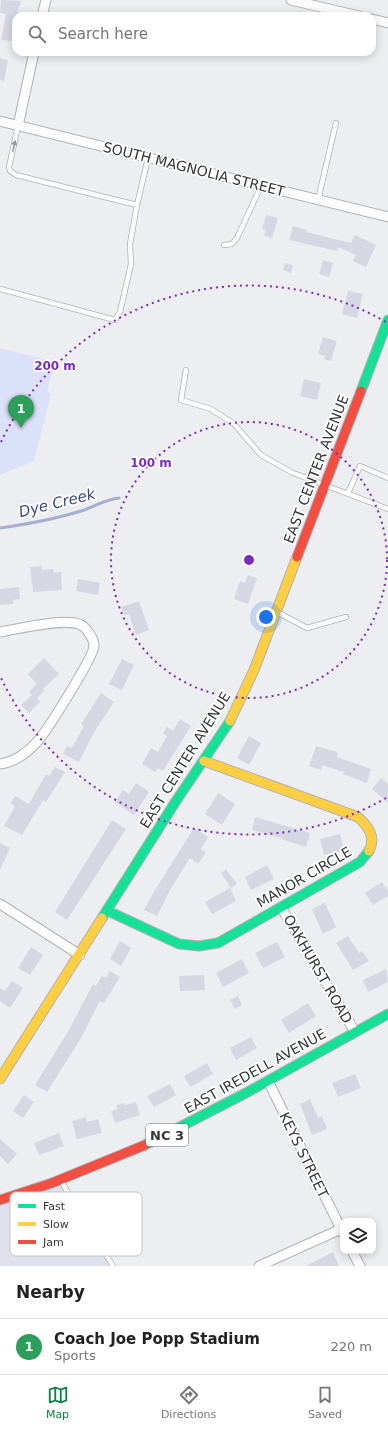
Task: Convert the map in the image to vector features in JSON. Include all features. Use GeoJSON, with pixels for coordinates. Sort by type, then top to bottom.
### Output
{"type":"FeatureCollection","features":[{"type":"Feature","properties":{"kind":"street"},"geometry":{"type":"LineString","coordinates":[[43,12],[46,0]]}},
{"type":"Feature","properties":{"kind":"street"},"geometry":{"type":"LineString","coordinates":[[291,0],[342,12]]}},
{"type":"Feature","properties":{"kind":"street"},"geometry":{"type":"LineString","coordinates":[[376,20],[388,23]]}},
{"type":"Feature","properties":{"kind":"street"},"geometry":{"type":"LineString","coordinates":[[18,126],[33,56]]}},
{"type":"Feature","properties":{"kind":"street","name":"SOUTH MAGNOLIA STREET"},"geometry":{"type":"LineString","coordinates":[[0,121],[388,217]]}},
{"type":"Feature","properties":{"kind":"street","name":"EAST CENTER AVENUE"},"geometry":{"type":"LineString","coordinates":[[0,1078],[108,911],[176,800],[204,762],[232,718],[254,670],[277,612],[388,320]]}},
{"type":"Feature","properties":{"kind":"street"},"geometry":{"type":"LineString","coordinates":[[0,632],[68,621],[82,625],[89,633],[94,646],[88,662],[37,742],[23,755],[0,764]]}},
{"type":"Feature","properties":{"kind":"street","name":"MANOR CIRCLE"},"geometry":{"type":"LineString","coordinates":[[108,911],[179,944],[199,946],[218,942],[360,862],[370,852],[373,839],[368,826],[358,817],[204,762]]}},
{"type":"Feature","properties":{"kind":"street"},"geometry":{"type":"LineString","coordinates":[[0,904],[80,954]]}},
{"type":"Feature","properties":{"kind":"street","name":"OAKHURST ROAD"},"geometry":{"type":"LineString","coordinates":[[281,906],[355,1032]]}},
{"type":"Feature","properties":{"kind":"street","name":"EAST IREDELL AVENUE"},"geometry":{"type":"LineString","coordinates":[[26,1192],[62,1181],[152,1143],[268,1081],[388,1014]]}},
{"type":"Feature","properties":{"kind":"street","name":"KEYS STREET"},"geometry":{"type":"LineString","coordinates":[[268,1081],[340,1227]]}},
{"type":"Feature","properties":{"kind":"street","name":"EAST IREDELL AVENUE"},"geometry":{"type":"LineString","coordinates":[[0,1200],[10,1197]]}},
{"type":"Feature","properties":{"kind":"street"},"geometry":{"type":"LineString","coordinates":[[259,1266],[340,1232]]}},
{"type":"Feature","properties":{"kind":"street"},"geometry":{"type":"LineString","coordinates":[[354,1254],[360,1266]]}},
{"type":"Feature","properties":{"kind":"lane"},"geometry":{"type":"LineString","coordinates":[[318,200],[336,123]]}},
{"type":"Feature","properties":{"kind":"lane"},"geometry":{"type":"LineString","coordinates":[[18,126],[9,167],[10,171],[16,175],[137,204]]}},
{"type":"Feature","properties":{"kind":"lane"},"geometry":{"type":"LineString","coordinates":[[0,289],[115,320],[120,312],[131,264],[130,244],[137,204],[148,158]]}},
{"type":"Feature","properties":{"kind":"lane"},"geometry":{"type":"LineString","coordinates":[[224,245],[232,244],[237,238],[261,186]]}},
{"type":"Feature","properties":{"kind":"lane"},"geometry":{"type":"LineString","coordinates":[[186,370],[181,400],[211,408],[234,424],[261,454],[293,473],[388,509]]}},
{"type":"Feature","properties":{"kind":"lane"},"geometry":{"type":"LineString","coordinates":[[348,493],[360,466],[388,478]]}},
{"type":"Feature","properties":{"kind":"lane"},"geometry":{"type":"LineString","coordinates":[[277,612],[307,628],[346,617]]}},
{"type":"Feature","properties":{"kind":"lane"},"geometry":{"type":"LineString","coordinates":[[62,1181],[68,1192]]}},
{"type":"Feature","properties":{"kind":"lane"},"geometry":{"type":"LineString","coordinates":[[106,1256],[112,1266]]}},
{"type":"Feature","properties":{"kind":"shaded area"},"geometry":{"type":"Polygon","coordinates":[[[0,348],[55,362],[47,392],[51,394],[34,461],[0,475],[0,348]]]}},
{"type":"Feature","properties":{"kind":"shaded area"},"geometry":{"type":"Polygon","coordinates":[[[62,1181],[69,1192],[26,1192],[62,1181]]]}},
{"type":"Feature","properties":{"kind":"shaded area"},"geometry":{"type":"Polygon","coordinates":[[[10,1197],[10,1256],[107,1256],[113,1266],[0,1266],[0,1200],[10,1197]]]}},
{"type":"Feature","properties":{"kind":"building"},"geometry":{"type":"Polygon","coordinates":[[[1,0],[21,1],[17,12],[12,12],[12,41],[1,40],[6,14],[0,13],[1,0]]]}},
{"type":"Feature","properties":{"kind":"building"},"geometry":{"type":"Polygon","coordinates":[[[0,58],[8,60],[4,81],[0,80],[0,58]]]}},
{"type":"Feature","properties":{"kind":"building"},"geometry":{"type":"Polygon","coordinates":[[[266,215],[278,218],[272,238],[264,236],[266,230],[262,229],[266,215]]]}},
{"type":"Feature","properties":{"kind":"building"},"geometry":{"type":"Polygon","coordinates":[[[293,226],[307,230],[306,232],[351,243],[355,235],[376,245],[366,267],[353,261],[356,255],[338,247],[337,251],[289,240],[293,226]]]}},
{"type":"Feature","properties":{"kind":"building"},"geometry":{"type":"Polygon","coordinates":[[[323,260],[333,263],[329,277],[319,274],[323,260]]]}},
{"type":"Feature","properties":{"kind":"building"},"geometry":{"type":"Polygon","coordinates":[[[285,263],[293,265],[291,273],[283,270],[285,263]]]}},
{"type":"Feature","properties":{"kind":"building"},"geometry":{"type":"Polygon","coordinates":[[[348,291],[363,294],[357,318],[342,314],[348,291]]]}},
{"type":"Feature","properties":{"kind":"building"},"geometry":{"type":"Polygon","coordinates":[[[323,337],[337,341],[331,361],[324,359],[325,356],[318,354],[323,337]]]}},
{"type":"Feature","properties":{"kind":"building"},"geometry":{"type":"Polygon","coordinates":[[[304,379],[321,383],[317,400],[300,396],[304,379]]]}},
{"type":"Feature","properties":{"kind":"building"},"geometry":{"type":"Polygon","coordinates":[[[42,566],[42,570],[53,569],[54,573],[61,572],[62,590],[33,592],[30,567],[42,566]]]}},
{"type":"Feature","properties":{"kind":"building"},"geometry":{"type":"Polygon","coordinates":[[[248,575],[257,578],[248,604],[234,599],[240,581],[245,583],[248,575]]]}},
{"type":"Feature","properties":{"kind":"building"},"geometry":{"type":"Polygon","coordinates":[[[78,579],[100,583],[98,595],[76,591],[78,579]]]}},
{"type":"Feature","properties":{"kind":"building"},"geometry":{"type":"Polygon","coordinates":[[[19,587],[20,599],[13,600],[13,604],[0,605],[0,589],[19,587]]]}},
{"type":"Feature","properties":{"kind":"building"},"geometry":{"type":"Polygon","coordinates":[[[139,601],[149,630],[136,635],[129,614],[124,615],[121,607],[139,601]]]}},
{"type":"Feature","properties":{"kind":"building"},"geometry":{"type":"Polygon","coordinates":[[[44,658],[59,674],[43,689],[44,691],[37,698],[40,702],[29,713],[21,705],[32,695],[29,692],[37,684],[28,674],[44,658]]]}},
{"type":"Feature","properties":{"kind":"building"},"geometry":{"type":"Polygon","coordinates":[[[122,659],[134,665],[122,690],[109,684],[122,659]]]}},
{"type":"Feature","properties":{"kind":"building"},"geometry":{"type":"Polygon","coordinates":[[[101,693],[114,702],[94,732],[79,762],[63,754],[67,746],[72,748],[84,726],[81,724],[101,693]]]}},
{"type":"Feature","properties":{"kind":"building"},"geometry":{"type":"Polygon","coordinates":[[[180,719],[191,726],[163,771],[158,768],[155,772],[142,764],[151,748],[158,752],[167,736],[163,733],[167,727],[173,731],[180,719]]]}},
{"type":"Feature","properties":{"kind":"building"},"geometry":{"type":"Polygon","coordinates":[[[249,736],[261,743],[249,765],[237,758],[249,736]]]}},
{"type":"Feature","properties":{"kind":"building"},"geometry":{"type":"Polygon","coordinates":[[[316,746],[338,752],[337,757],[371,769],[367,783],[343,774],[344,772],[322,765],[321,770],[309,766],[316,746]]]}},
{"type":"Feature","properties":{"kind":"building"},"geometry":{"type":"Polygon","coordinates":[[[55,767],[65,772],[46,802],[43,800],[22,835],[4,826],[15,806],[11,803],[15,796],[29,804],[46,774],[49,776],[55,767]]]}},
{"type":"Feature","properties":{"kind":"building"},"geometry":{"type":"Polygon","coordinates":[[[381,778],[388,784],[388,803],[372,789],[381,778]]]}},
{"type":"Feature","properties":{"kind":"building"},"geometry":{"type":"Polygon","coordinates":[[[136,783],[149,792],[134,815],[115,802],[123,790],[129,794],[136,783]]]}},
{"type":"Feature","properties":{"kind":"building"},"geometry":{"type":"Polygon","coordinates":[[[218,793],[235,804],[222,825],[205,814],[218,793]]]}},
{"type":"Feature","properties":{"kind":"building"},"geometry":{"type":"Polygon","coordinates":[[[255,817],[310,833],[306,847],[252,830],[255,817]]]}},
{"type":"Feature","properties":{"kind":"building"},"geometry":{"type":"Polygon","coordinates":[[[112,820],[126,829],[67,920],[55,912],[112,820]]]}},
{"type":"Feature","properties":{"kind":"building"},"geometry":{"type":"Polygon","coordinates":[[[194,828],[208,837],[201,849],[206,852],[198,864],[190,858],[170,890],[157,916],[144,910],[155,890],[194,828]]]}},
{"type":"Feature","properties":{"kind":"building"},"geometry":{"type":"Polygon","coordinates":[[[340,834],[344,851],[324,855],[320,839],[340,834]]]}},
{"type":"Feature","properties":{"kind":"building"},"geometry":{"type":"Polygon","coordinates":[[[0,843],[10,848],[0,870],[0,843]]]}},
{"type":"Feature","properties":{"kind":"building"},"geometry":{"type":"Polygon","coordinates":[[[267,865],[274,879],[251,890],[245,877],[267,865]]]}},
{"type":"Feature","properties":{"kind":"building"},"geometry":{"type":"Polygon","coordinates":[[[226,869],[237,884],[231,888],[221,873],[226,869]]]}},
{"type":"Feature","properties":{"kind":"building"},"geometry":{"type":"Polygon","coordinates":[[[382,882],[388,891],[388,896],[373,905],[365,893],[382,882]]]}},
{"type":"Feature","properties":{"kind":"building"},"geometry":{"type":"Polygon","coordinates":[[[230,888],[236,901],[212,914],[205,902],[230,888]]]}},
{"type":"Feature","properties":{"kind":"building"},"geometry":{"type":"Polygon","coordinates":[[[325,903],[336,927],[323,934],[312,909],[325,903]]]}},
{"type":"Feature","properties":{"kind":"building"},"geometry":{"type":"Polygon","coordinates":[[[348,936],[359,953],[362,951],[369,961],[353,970],[336,943],[348,936]]]}},
{"type":"Feature","properties":{"kind":"building"},"geometry":{"type":"Polygon","coordinates":[[[120,941],[131,948],[121,966],[110,959],[120,941]]]}},
{"type":"Feature","properties":{"kind":"building"},"geometry":{"type":"Polygon","coordinates":[[[277,942],[285,957],[263,968],[255,953],[277,942]]]}},
{"type":"Feature","properties":{"kind":"building"},"geometry":{"type":"Polygon","coordinates":[[[31,947],[43,955],[30,975],[18,968],[31,947]]]}},
{"type":"Feature","properties":{"kind":"building"},"geometry":{"type":"Polygon","coordinates":[[[242,959],[249,973],[223,987],[216,973],[242,959]]]}},
{"type":"Feature","properties":{"kind":"building"},"geometry":{"type":"Polygon","coordinates":[[[386,969],[388,982],[368,992],[363,980],[386,969]]]}},
{"type":"Feature","properties":{"kind":"building"},"geometry":{"type":"Polygon","coordinates":[[[110,971],[120,977],[104,1003],[100,1001],[81,1038],[47,1092],[35,1085],[66,1035],[93,984],[96,986],[102,976],[106,978],[110,971]]]}},
{"type":"Feature","properties":{"kind":"building"},"geometry":{"type":"Polygon","coordinates":[[[204,975],[205,990],[180,991],[179,976],[204,975]]]}},
{"type":"Feature","properties":{"kind":"building"},"geometry":{"type":"Polygon","coordinates":[[[12,981],[23,988],[10,1008],[0,1001],[0,988],[5,991],[12,981]]]}},
{"type":"Feature","properties":{"kind":"building"},"geometry":{"type":"Polygon","coordinates":[[[238,996],[242,1005],[235,1009],[230,1000],[238,996]]]}},
{"type":"Feature","properties":{"kind":"building"},"geometry":{"type":"Polygon","coordinates":[[[308,1003],[316,1016],[289,1033],[281,1020],[308,1003]]]}},
{"type":"Feature","properties":{"kind":"building"},"geometry":{"type":"Polygon","coordinates":[[[251,1037],[257,1048],[236,1060],[230,1048],[251,1037]]]}},
{"type":"Feature","properties":{"kind":"building"},"geometry":{"type":"Polygon","coordinates":[[[207,1063],[213,1074],[190,1087],[184,1076],[207,1063]]]}},
{"type":"Feature","properties":{"kind":"building"},"geometry":{"type":"Polygon","coordinates":[[[355,1074],[361,1088],[338,1097],[332,1083],[355,1074]]]}},
{"type":"Feature","properties":{"kind":"building"},"geometry":{"type":"Polygon","coordinates":[[[170,1084],[176,1095],[154,1107],[147,1096],[170,1084]]]}},
{"type":"Feature","properties":{"kind":"building"},"geometry":{"type":"Polygon","coordinates":[[[24,1095],[34,1102],[23,1118],[13,1111],[24,1095]]]}},
{"type":"Feature","properties":{"kind":"building"},"geometry":{"type":"Polygon","coordinates":[[[310,1099],[318,1118],[322,1116],[327,1129],[312,1135],[300,1104],[310,1099]]]}},
{"type":"Feature","properties":{"kind":"building"},"geometry":{"type":"Polygon","coordinates":[[[136,1102],[140,1115],[115,1123],[111,1111],[118,1109],[116,1105],[124,1103],[125,1105],[136,1102]]]}},
{"type":"Feature","properties":{"kind":"building"},"geometry":{"type":"Polygon","coordinates":[[[86,1117],[87,1122],[98,1119],[102,1133],[77,1139],[72,1121],[86,1117]]]}},
{"type":"Feature","properties":{"kind":"building"},"geometry":{"type":"Polygon","coordinates":[[[59,1133],[64,1146],[39,1155],[34,1143],[59,1133]]]}},
{"type":"Feature","properties":{"kind":"building"},"geometry":{"type":"Polygon","coordinates":[[[0,1139],[17,1154],[8,1164],[0,1156],[0,1139]]]}},
{"type":"Feature","properties":{"kind":"building"},"geometry":{"type":"Polygon","coordinates":[[[333,1252],[339,1266],[306,1266],[333,1252]]]}},
{"type":"Feature","properties":{"kind":"waterway","name":"Dye Creek"},"geometry":{"type":"LineString","coordinates":[[0,528],[31,523],[81,511],[109,500],[119,498]]}},
{"type":"Feature","properties":{"kind":"traffic: fast"},"geometry":{"type":"LineString","coordinates":[[361,391],[388,320]]}},
{"type":"Feature","properties":{"kind":"traffic: fast"},"geometry":{"type":"LineString","coordinates":[[102,918],[176,801],[230,721]]}},
{"type":"Feature","properties":{"kind":"traffic: fast"},"geometry":{"type":"LineString","coordinates":[[108,911],[179,944],[199,946],[218,943],[360,862],[369,851]]}},
{"type":"Feature","properties":{"kind":"traffic: fast"},"geometry":{"type":"LineString","coordinates":[[145,1145],[246,1093],[388,1014]]}},
{"type":"Feature","properties":{"kind":"traffic: slow"},"geometry":{"type":"LineString","coordinates":[[230,721],[254,670],[297,557]]}},
{"type":"Feature","properties":{"kind":"traffic: slow"},"geometry":{"type":"LineString","coordinates":[[204,761],[358,817],[370,832],[372,841],[369,851]]}},
{"type":"Feature","properties":{"kind":"traffic: slow"},"geometry":{"type":"LineString","coordinates":[[0,1079],[102,918]]}},
{"type":"Feature","properties":{"kind":"traffic: jam"},"geometry":{"type":"LineString","coordinates":[[297,557],[361,391]]}},
{"type":"Feature","properties":{"kind":"traffic: jam"},"geometry":{"type":"LineString","coordinates":[[24,1192],[52,1183],[145,1145]]}},
{"type":"Feature","properties":{"kind":"traffic: jam"},"geometry":{"type":"LineString","coordinates":[[0,1200],[10,1197]]}},
{"type":"Feature","properties":{"kind":"place","name":"Coach Joe Popp Stadium"},"geometry":{"type":"Point","coordinates":[21,428]}}]}
